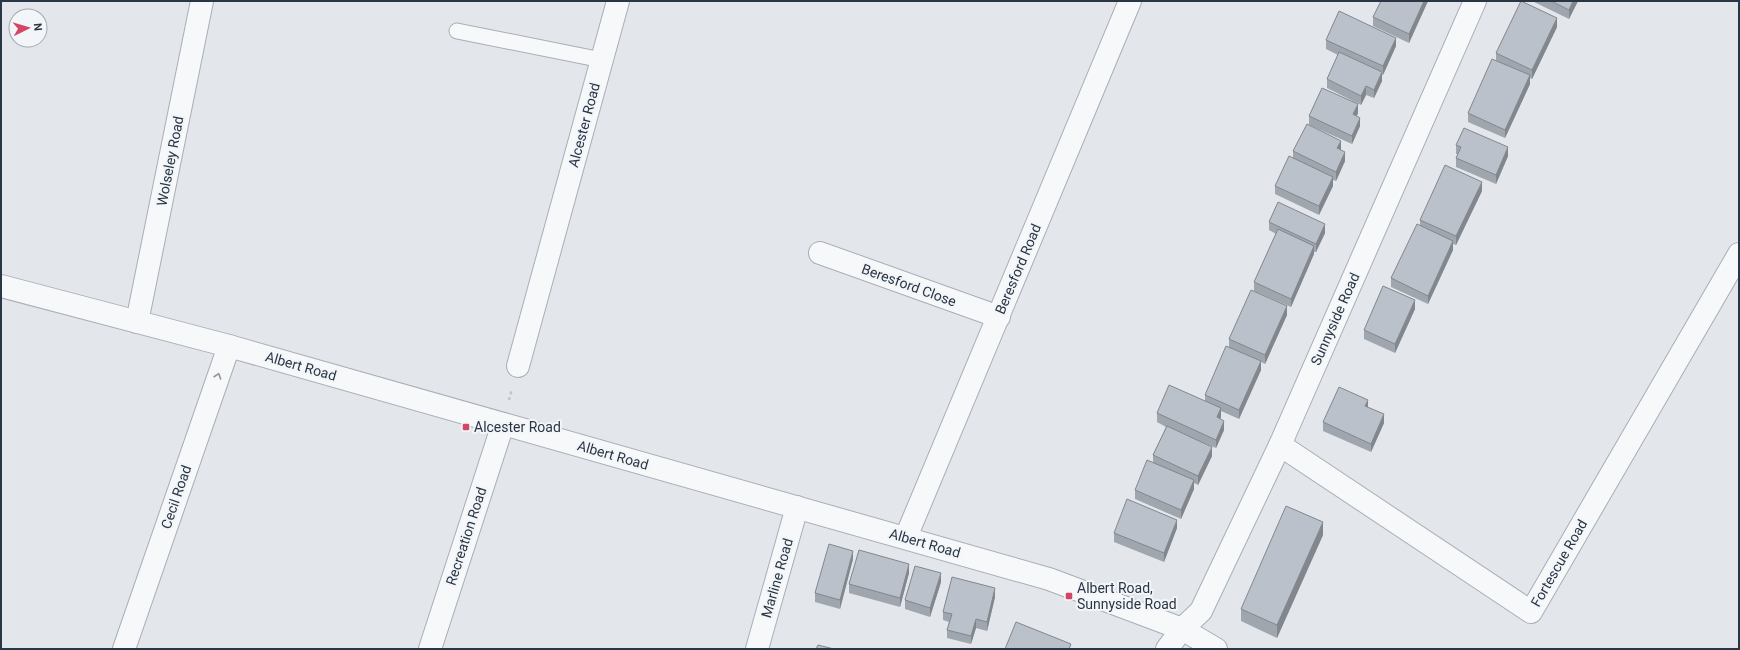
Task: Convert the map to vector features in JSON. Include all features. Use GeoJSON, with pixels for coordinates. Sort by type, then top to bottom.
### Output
{"type":"FeatureCollection","features":[{"type":"Feature","properties":{"kind":"street","name":"Wolseley Road"},"geometry":{"type":"LineString","coordinates":[[137,322],[202,1]]}},
{"type":"Feature","properties":{"kind":"street","name":"Alcester Road"},"geometry":{"type":"LineString","coordinates":[[518,366],[618,1]]}},
{"type":"Feature","properties":{"kind":"street","name":"Beresford Road"},"geometry":{"type":"LineString","coordinates":[[906,537],[1130,1]]}},
{"type":"Feature","properties":{"kind":"street","name":"Sunnyside Road"},"geometry":{"type":"LineString","coordinates":[[1167,649],[1182,629],[1201,612],[1280,445],[1475,1]]}},
{"type":"Feature","properties":{"kind":"street","name":"Beresford Close"},"geometry":{"type":"LineString","coordinates":[[820,253],[999,317]]}},
{"type":"Feature","properties":{"kind":"street","name":"Fortescue Road"},"geometry":{"type":"LineString","coordinates":[[1280,445],[1531,612],[1739,254]]}},
{"type":"Feature","properties":{"kind":"street","name":"Albert Road"},"geometry":{"type":"LineString","coordinates":[[1,286],[229,346],[906,537],[1049,579],[1182,629],[1216,649]]}},
{"type":"Feature","properties":{"kind":"street","name":"Cecil Road"},"geometry":{"type":"LineString","coordinates":[[124,649],[229,346]]}},
{"type":"Feature","properties":{"kind":"street","name":"Recreation Road"},"geometry":{"type":"LineString","coordinates":[[430,649],[503,424]]}},
{"type":"Feature","properties":{"kind":"street","name":"Marline Road"},"geometry":{"type":"LineString","coordinates":[[757,649],[797,507]]}},
{"type":"Feature","properties":{"kind":"lane"},"geometry":{"type":"LineString","coordinates":[[457,31],[602,60]]}},
{"type":"Feature","properties":{"kind":"path"},"geometry":{"type":"LineString","coordinates":[[503,424],[518,366]]}},
{"type":"Feature","properties":{"kind":"building"},"geometry":{"type":"Polygon","coordinates":[[[1381,1],[1424,1],[1409,34],[1373,17],[1381,1]]]}},
{"type":"Feature","properties":{"kind":"building"},"geometry":{"type":"Polygon","coordinates":[[[1521,1],[1557,18],[1532,70],[1496,53],[1521,1]]]}},
{"type":"Feature","properties":{"kind":"building"},"geometry":{"type":"Polygon","coordinates":[[[1551,1],[1573,1],[1569,10],[1551,1]]]}},
{"type":"Feature","properties":{"kind":"building"},"geometry":{"type":"Polygon","coordinates":[[[1339,11],[1396,38],[1383,66],[1326,40],[1339,11]]]}},
{"type":"Feature","properties":{"kind":"building"},"geometry":{"type":"Polygon","coordinates":[[[1339,52],[1382,72],[1374,90],[1366,86],[1361,96],[1327,79],[1339,52]]]}},
{"type":"Feature","properties":{"kind":"building"},"geometry":{"type":"Polygon","coordinates":[[[1492,59],[1530,75],[1505,130],[1468,113],[1492,59]]]}},
{"type":"Feature","properties":{"kind":"building"},"geometry":{"type":"Polygon","coordinates":[[[1322,88],[1358,104],[1353,114],[1360,118],[1352,136],[1309,116],[1322,88]]]}},
{"type":"Feature","properties":{"kind":"building"},"geometry":{"type":"Polygon","coordinates":[[[1307,124],[1341,141],[1337,148],[1345,152],[1336,172],[1293,151],[1307,124]]]}},
{"type":"Feature","properties":{"kind":"building"},"geometry":{"type":"Polygon","coordinates":[[[1464,128],[1508,147],[1496,175],[1456,158],[1461,147],[1456,145],[1464,128]]]}},
{"type":"Feature","properties":{"kind":"building"},"geometry":{"type":"Polygon","coordinates":[[[1289,156],[1333,177],[1319,206],[1275,186],[1289,156]]]}},
{"type":"Feature","properties":{"kind":"building"},"geometry":{"type":"Polygon","coordinates":[[[1445,165],[1482,182],[1456,236],[1420,220],[1445,165]]]}},
{"type":"Feature","properties":{"kind":"building"},"geometry":{"type":"Polygon","coordinates":[[[1278,202],[1325,224],[1316,244],[1269,222],[1278,202]]]}},
{"type":"Feature","properties":{"kind":"building"},"geometry":{"type":"Polygon","coordinates":[[[1417,224],[1453,241],[1428,296],[1391,278],[1417,224]]]}},
{"type":"Feature","properties":{"kind":"building"},"geometry":{"type":"Polygon","coordinates":[[[1278,229],[1314,246],[1291,299],[1254,282],[1278,229]]]}},
{"type":"Feature","properties":{"kind":"building"},"geometry":{"type":"Polygon","coordinates":[[[1383,286],[1415,300],[1395,344],[1364,330],[1383,286]]]}},
{"type":"Feature","properties":{"kind":"building"},"geometry":{"type":"Polygon","coordinates":[[[1251,290],[1287,306],[1265,355],[1229,339],[1251,290]]]}},
{"type":"Feature","properties":{"kind":"building"},"geometry":{"type":"Polygon","coordinates":[[[1226,346],[1261,361],[1239,410],[1205,395],[1226,346]]]}},
{"type":"Feature","properties":{"kind":"building"},"geometry":{"type":"Polygon","coordinates":[[[1169,385],[1221,408],[1217,417],[1224,421],[1216,440],[1157,413],[1169,385]]]}},
{"type":"Feature","properties":{"kind":"building"},"geometry":{"type":"Polygon","coordinates":[[[1339,387],[1368,400],[1365,406],[1384,414],[1371,444],[1323,422],[1339,387]]]}},
{"type":"Feature","properties":{"kind":"building"},"geometry":{"type":"Polygon","coordinates":[[[1167,426],[1212,447],[1198,476],[1153,455],[1167,426]]]}},
{"type":"Feature","properties":{"kind":"building"},"geometry":{"type":"Polygon","coordinates":[[[1147,460],[1194,480],[1181,510],[1135,490],[1147,460]]]}},
{"type":"Feature","properties":{"kind":"building"},"geometry":{"type":"Polygon","coordinates":[[[1127,499],[1177,520],[1164,553],[1114,533],[1127,499]]]}},
{"type":"Feature","properties":{"kind":"building"},"geometry":{"type":"Polygon","coordinates":[[[1286,506],[1323,522],[1277,625],[1241,609],[1286,506]]]}},
{"type":"Feature","properties":{"kind":"building"},"geometry":{"type":"Polygon","coordinates":[[[829,544],[853,551],[840,600],[815,593],[829,544]]]}},
{"type":"Feature","properties":{"kind":"building"},"geometry":{"type":"Polygon","coordinates":[[[859,550],[909,564],[900,598],[849,584],[859,550]]]}},
{"type":"Feature","properties":{"kind":"building"},"geometry":{"type":"Polygon","coordinates":[[[915,566],[941,573],[930,608],[905,600],[915,566]]]}},
{"type":"Feature","properties":{"kind":"building"},"geometry":{"type":"Polygon","coordinates":[[[952,577],[995,588],[987,622],[976,619],[971,636],[947,630],[952,614],[943,612],[952,577]]]}},
{"type":"Feature","properties":{"kind":"building"},"geometry":{"type":"Polygon","coordinates":[[[1016,622],[1071,644],[1069,649],[1005,649],[1016,622]]]}},
{"type":"Feature","properties":{"kind":"building"},"geometry":{"type":"Polygon","coordinates":[[[818,645],[834,649],[816,649],[818,645]]]}},
{"type":"Feature","properties":{"kind":"place","name":"Alcester Road"},"geometry":{"type":"Point","coordinates":[466,427]}},
{"type":"Feature","properties":{"kind":"place","name":"Albert Road, Sunnyside Road"},"geometry":{"type":"Point","coordinates":[1069,596]}}]}
